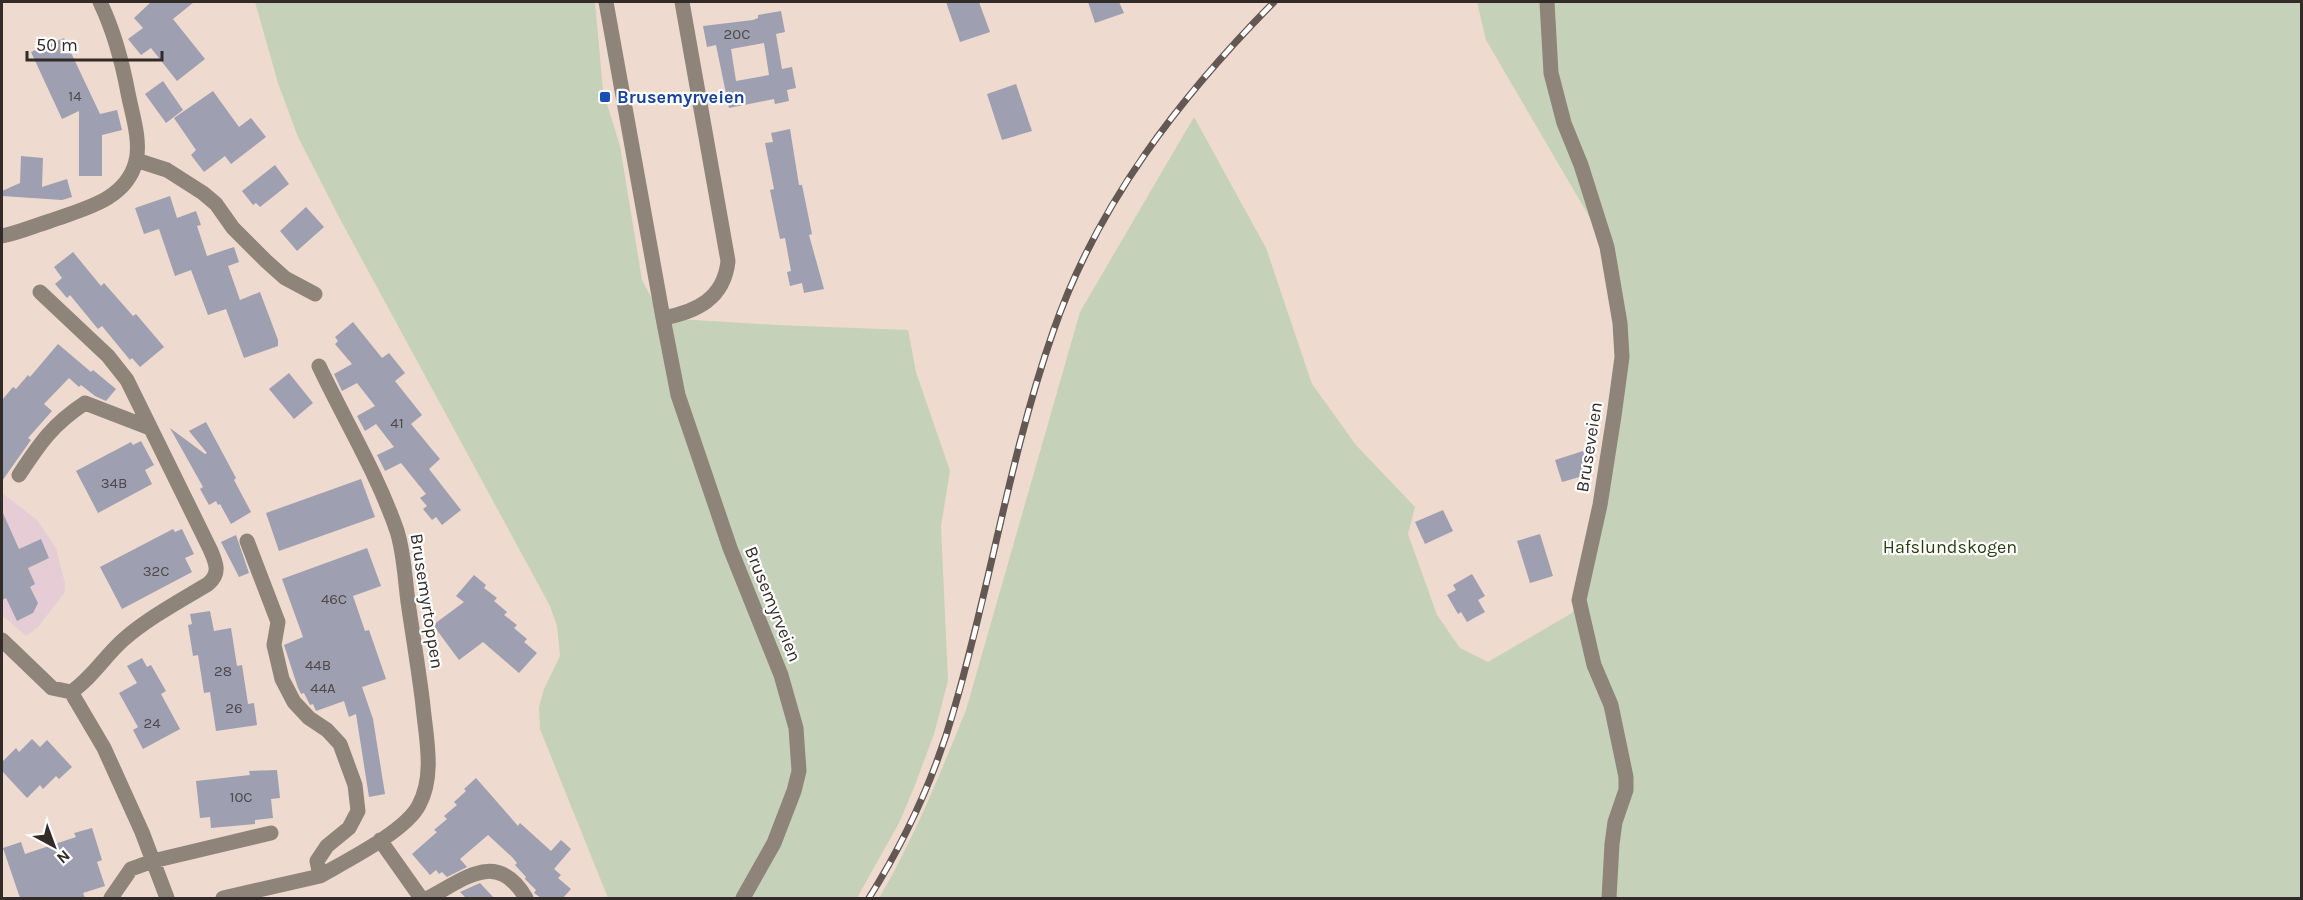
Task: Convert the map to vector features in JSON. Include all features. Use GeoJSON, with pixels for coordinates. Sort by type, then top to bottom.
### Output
{"type":"FeatureCollection","features":[{"type":"Feature","properties":{"kind":"street"},"geometry":{"type":"LineString","coordinates":[[2,236],[80,212],[107,198],[127,180],[136,160],[135,131],[123,68],[115,38],[100,2]]}},
{"type":"Feature","properties":{"kind":"street","name":"Brusemyrveien"},"geometry":{"type":"LineString","coordinates":[[606,2],[678,395],[730,548],[781,675],[796,728],[799,771],[794,791],[774,843],[743,898]]}},
{"type":"Feature","properties":{"kind":"street"},"geometry":{"type":"LineString","coordinates":[[663,318],[688,313],[704,303],[726,278],[728,261],[682,2]]}},
{"type":"Feature","properties":{"kind":"street","name":"Bruseveien"},"geometry":{"type":"LineString","coordinates":[[1547,2],[1551,73],[1564,123],[1581,165],[1607,247],[1620,323],[1622,357],[1614,416],[1600,505],[1579,600],[1594,665],[1611,705],[1626,777],[1626,790],[1612,844],[1609,898]]}},
{"type":"Feature","properties":{"kind":"street"},"geometry":{"type":"LineString","coordinates":[[136,160],[167,170],[199,189],[216,204],[233,228],[266,261],[285,278],[315,294]]}},
{"type":"Feature","properties":{"kind":"street"},"geometry":{"type":"LineString","coordinates":[[2,640],[52,688],[71,692],[80,686],[105,657],[126,638],[208,584],[217,573],[217,566],[210,549],[127,380],[108,356],[40,292]]}},
{"type":"Feature","properties":{"kind":"street","name":"Brusemyrtoppen"},"geometry":{"type":"LineString","coordinates":[[223,898],[320,876],[380,840],[412,815],[419,806],[426,786],[427,746],[419,666],[398,534],[378,484],[319,366]]}},
{"type":"Feature","properties":{"kind":"street"},"geometry":{"type":"LineString","coordinates":[[19,475],[42,440],[63,418],[85,403],[150,428]]}},
{"type":"Feature","properties":{"kind":"street"},"geometry":{"type":"LineString","coordinates":[[247,541],[278,622],[274,645],[282,679],[294,702],[340,744],[355,785],[358,811],[350,828],[327,846],[317,861],[320,876]]}},
{"type":"Feature","properties":{"kind":"street"},"geometry":{"type":"LineString","coordinates":[[71,692],[104,748],[167,898]]}},
{"type":"Feature","properties":{"kind":"street"},"geometry":{"type":"LineString","coordinates":[[111,898],[131,869],[153,861],[271,833]]}},
{"type":"Feature","properties":{"kind":"street"},"geometry":{"type":"LineString","coordinates":[[380,840],[421,898]]}},
{"type":"Feature","properties":{"kind":"street"},"geometry":{"type":"LineString","coordinates":[[428,898],[478,872],[490,870],[511,881],[526,898]]}},
{"type":"Feature","properties":{"kind":"shaded area"},"geometry":{"type":"Polygon","coordinates":[[[2,493],[37,520],[56,548],[65,583],[65,592],[38,627],[26,636],[2,615],[2,493]]]}},
{"type":"Feature","properties":{"kind":"green space"},"geometry":{"type":"Polygon","coordinates":[[[255,2],[595,2],[603,91],[620,146],[642,280],[662,318],[908,330],[916,372],[950,471],[941,526],[948,681],[934,734],[913,790],[899,823],[857,898],[608,898],[540,729],[539,707],[544,689],[560,656],[557,626],[550,606],[340,219],[298,137],[278,83],[255,2]]]}},
{"type":"Feature","properties":{"kind":"green space","name":"Hafslundskogen"},"geometry":{"type":"Polygon","coordinates":[[[1477,2],[2301,2],[2301,898],[879,898],[915,829],[966,710],[1080,312],[1194,117],[1266,248],[1312,384],[1356,445],[1415,507],[1408,534],[1437,615],[1460,648],[1488,662],[1572,613],[1579,600],[1622,357],[1607,247],[1486,40],[1477,2]]]}},
{"type":"Feature","properties":{"kind":"building"},"geometry":{"type":"Polygon","coordinates":[[[151,2],[194,2],[173,19],[205,59],[177,81],[151,48],[141,55],[128,39],[143,28],[134,18],[151,2]]]}},
{"type":"Feature","properties":{"kind":"building"},"geometry":{"type":"Polygon","coordinates":[[[946,2],[979,2],[990,32],[960,42],[946,2]]]}},
{"type":"Feature","properties":{"kind":"building"},"geometry":{"type":"Polygon","coordinates":[[[1088,2],[1119,2],[1124,13],[1095,23],[1088,2]]]}},
{"type":"Feature","properties":{"kind":"building"},"geometry":{"type":"Polygon","coordinates":[[[781,11],[785,32],[776,34],[782,69],[792,67],[796,88],[787,90],[789,101],[775,104],[774,99],[729,108],[716,45],[707,47],[703,26],[753,20],[758,18],[758,15],[781,11]],[[764,43],[731,49],[736,81],[769,75],[764,43]]]}},
{"type":"Feature","properties":{"kind":"building"},"geometry":{"type":"Polygon","coordinates":[[[64,38],[100,114],[117,110],[122,130],[102,135],[102,176],[79,176],[79,111],[62,119],[31,52],[64,38]]]}},
{"type":"Feature","properties":{"kind":"building"},"geometry":{"type":"Polygon","coordinates":[[[163,81],[183,110],[166,123],[145,94],[163,81]]]}},
{"type":"Feature","properties":{"kind":"building"},"geometry":{"type":"Polygon","coordinates":[[[1016,84],[1032,131],[1002,140],[987,94],[1016,84]]]}},
{"type":"Feature","properties":{"kind":"building"},"geometry":{"type":"Polygon","coordinates":[[[213,91],[239,127],[251,118],[266,137],[231,164],[225,156],[204,172],[191,155],[196,150],[174,118],[213,91]]]}},
{"type":"Feature","properties":{"kind":"building"},"geometry":{"type":"Polygon","coordinates":[[[790,129],[799,185],[802,185],[812,234],[809,235],[824,289],[804,293],[802,283],[790,286],[787,272],[791,271],[785,238],[780,239],[770,190],[774,189],[765,143],[773,142],[771,133],[790,129]]]}},
{"type":"Feature","properties":{"kind":"building"},"geometry":{"type":"Polygon","coordinates":[[[21,156],[43,158],[42,187],[67,179],[72,197],[62,200],[2,196],[2,191],[20,183],[21,156]]]}},
{"type":"Feature","properties":{"kind":"building"},"geometry":{"type":"Polygon","coordinates":[[[275,165],[289,184],[260,207],[256,203],[253,205],[242,191],[275,165]]]}},
{"type":"Feature","properties":{"kind":"building"},"geometry":{"type":"Polygon","coordinates":[[[170,196],[177,218],[196,211],[201,225],[197,226],[207,256],[234,247],[239,262],[228,266],[240,300],[260,292],[278,340],[278,346],[244,358],[226,309],[208,315],[191,270],[175,276],[159,229],[144,234],[135,208],[170,196]]]}},
{"type":"Feature","properties":{"kind":"building"},"geometry":{"type":"Polygon","coordinates":[[[306,207],[324,227],[297,251],[280,231],[306,207]]]}},
{"type":"Feature","properties":{"kind":"building"},"geometry":{"type":"Polygon","coordinates":[[[73,252],[101,286],[104,283],[133,316],[136,314],[164,347],[140,367],[132,358],[130,360],[102,326],[98,329],[70,295],[67,298],[55,284],[62,278],[54,267],[73,252]]]}},
{"type":"Feature","properties":{"kind":"building"},"geometry":{"type":"Polygon","coordinates":[[[353,322],[382,358],[389,353],[405,373],[395,381],[422,415],[411,424],[440,459],[429,469],[461,510],[442,525],[436,517],[432,520],[423,509],[427,506],[420,498],[426,494],[401,463],[385,471],[377,455],[394,447],[376,424],[365,431],[357,416],[375,406],[357,383],[342,391],[334,374],[352,364],[335,344],[338,341],[335,337],[353,322]]]}},
{"type":"Feature","properties":{"kind":"building"},"geometry":{"type":"Polygon","coordinates":[[[58,344],[91,372],[93,370],[116,389],[106,401],[81,385],[79,387],[69,378],[44,404],[52,411],[28,438],[31,440],[2,481],[2,400],[13,387],[16,389],[28,375],[30,377],[58,344]]]}},
{"type":"Feature","properties":{"kind":"building"},"geometry":{"type":"Polygon","coordinates":[[[289,373],[313,403],[294,419],[269,389],[289,373]]]}},
{"type":"Feature","properties":{"kind":"building"},"geometry":{"type":"Polygon","coordinates":[[[206,422],[251,512],[231,524],[220,504],[218,505],[216,501],[209,505],[200,489],[203,487],[170,428],[205,454],[207,453],[189,431],[206,422]]]}},
{"type":"Feature","properties":{"kind":"building"},"geometry":{"type":"Polygon","coordinates":[[[141,441],[154,465],[145,470],[152,484],[98,513],[76,471],[131,442],[133,445],[141,441]]]}},
{"type":"Feature","properties":{"kind":"building"},"geometry":{"type":"Polygon","coordinates":[[[1583,451],[1590,474],[1562,482],[1555,460],[1583,451]]]}},
{"type":"Feature","properties":{"kind":"building"},"geometry":{"type":"Polygon","coordinates":[[[361,479],[375,517],[279,551],[266,513],[361,479]]]}},
{"type":"Feature","properties":{"kind":"building"},"geometry":{"type":"Polygon","coordinates":[[[1443,510],[1453,531],[1425,544],[1415,522],[1443,510]]]}},
{"type":"Feature","properties":{"kind":"building"},"geometry":{"type":"Polygon","coordinates":[[[2,511],[19,549],[41,539],[49,558],[28,568],[35,584],[30,587],[38,603],[33,613],[17,621],[6,598],[2,600],[2,511]]]}},
{"type":"Feature","properties":{"kind":"building"},"geometry":{"type":"Polygon","coordinates":[[[173,529],[175,532],[182,529],[194,554],[185,558],[192,572],[122,609],[100,567],[173,529]]]}},
{"type":"Feature","properties":{"kind":"building"},"geometry":{"type":"Polygon","coordinates":[[[1540,534],[1553,576],[1530,583],[1517,541],[1540,534]]]}},
{"type":"Feature","properties":{"kind":"building"},"geometry":{"type":"Polygon","coordinates":[[[236,535],[249,573],[239,577],[221,542],[236,535]]]}},
{"type":"Feature","properties":{"kind":"building"},"geometry":{"type":"Polygon","coordinates":[[[367,548],[381,586],[353,596],[365,631],[369,630],[386,679],[362,687],[373,719],[385,794],[369,797],[356,714],[349,717],[344,701],[316,711],[313,704],[310,705],[304,693],[301,694],[298,688],[284,645],[303,637],[282,579],[367,548]]]}},
{"type":"Feature","properties":{"kind":"building"},"geometry":{"type":"Polygon","coordinates":[[[1472,574],[1485,596],[1478,600],[1485,612],[1467,622],[1461,612],[1458,614],[1447,595],[1456,590],[1453,585],[1472,574]]]}},
{"type":"Feature","properties":{"kind":"building"},"geometry":{"type":"Polygon","coordinates":[[[474,575],[486,585],[484,588],[497,598],[494,601],[507,612],[504,615],[517,625],[514,628],[527,639],[524,642],[537,653],[519,673],[483,642],[459,660],[433,625],[464,602],[456,596],[474,575]]]}},
{"type":"Feature","properties":{"kind":"building"},"geometry":{"type":"Polygon","coordinates":[[[210,611],[214,631],[231,628],[237,666],[242,665],[248,704],[254,703],[257,725],[216,731],[210,692],[204,693],[198,655],[193,656],[188,625],[192,624],[190,614],[210,611]]]}},
{"type":"Feature","properties":{"kind":"building"},"geometry":{"type":"Polygon","coordinates":[[[142,658],[147,667],[151,665],[166,691],[161,694],[180,729],[143,749],[133,730],[138,727],[119,693],[137,683],[127,666],[142,658]]]}},
{"type":"Feature","properties":{"kind":"building"},"geometry":{"type":"Polygon","coordinates":[[[32,739],[40,747],[47,740],[72,767],[59,779],[56,776],[43,789],[40,785],[27,798],[2,771],[2,762],[16,748],[19,752],[32,739]]]}},
{"type":"Feature","properties":{"kind":"building"},"geometry":{"type":"Polygon","coordinates":[[[277,770],[280,798],[271,799],[273,818],[255,820],[255,824],[211,828],[210,817],[200,818],[196,781],[250,775],[249,771],[277,770]]]}},
{"type":"Feature","properties":{"kind":"building"},"geometry":{"type":"Polygon","coordinates":[[[476,778],[518,826],[520,823],[551,851],[561,840],[571,849],[554,869],[561,875],[558,878],[571,889],[563,898],[541,898],[534,893],[536,890],[515,865],[517,863],[488,835],[460,859],[467,867],[447,877],[436,870],[430,875],[412,854],[437,832],[434,830],[447,819],[444,816],[457,805],[454,802],[476,778]]]}},
{"type":"Feature","properties":{"kind":"building"},"geometry":{"type":"Polygon","coordinates":[[[92,828],[102,860],[97,862],[105,886],[83,893],[85,898],[20,898],[3,848],[21,842],[25,854],[76,837],[74,833],[92,828]]]}},
{"type":"Feature","properties":{"kind":"building"},"geometry":{"type":"Polygon","coordinates":[[[480,883],[494,898],[466,898],[460,892],[480,883]]]}},
{"type":"Feature","properties":{"kind":"railway"},"geometry":{"type":"LineString","coordinates":[[869,898],[919,805],[939,756],[968,659],[1038,378],[1071,285],[1117,196],[1174,114],[1239,38],[1274,2]]}},
{"type":"Feature","properties":{"kind":"place","name":"Brusemyrveien"},"geometry":{"type":"Point","coordinates":[605,97]}}]}
